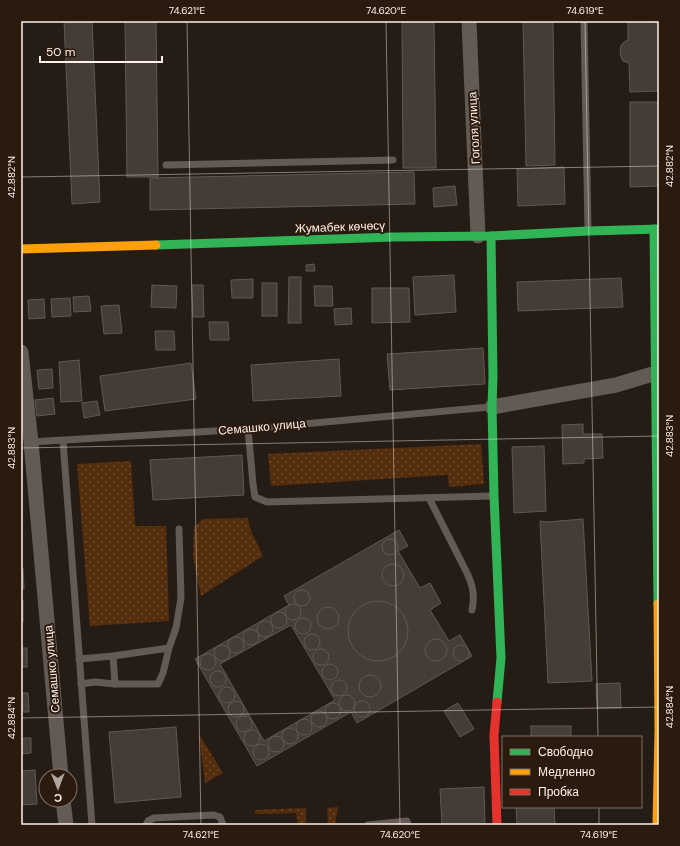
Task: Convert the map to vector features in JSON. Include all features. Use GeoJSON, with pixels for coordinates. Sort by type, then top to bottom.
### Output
{"type":"FeatureCollection","features":[{"type":"Feature","properties":{"kind":"street","name":"Гоголя улица"},"geometry":{"type":"LineString","coordinates":[[469,21],[484,236]]}},
{"type":"Feature","properties":{"kind":"street","name":"Жумабек көчөсү"},"geometry":{"type":"LineString","coordinates":[[21,249],[484,236],[657,229]]}},
{"type":"Feature","properties":{"kind":"street"},"geometry":{"type":"LineString","coordinates":[[657,229],[656,373],[659,730],[657,825]]}},
{"type":"Feature","properties":{"kind":"street"},"geometry":{"type":"LineString","coordinates":[[484,236],[492,278],[494,496],[501,658],[494,735],[497,825]]}},
{"type":"Feature","properties":{"kind":"street","name":"Семашко улица"},"geometry":{"type":"LineString","coordinates":[[21,352],[31,442],[60,768]]}},
{"type":"Feature","properties":{"kind":"street"},"geometry":{"type":"LineString","coordinates":[[492,407],[616,385],[656,373]]}},
{"type":"Feature","properties":{"kind":"street"},"geometry":{"type":"LineString","coordinates":[[64,808],[66,825]]}},
{"type":"Feature","properties":{"kind":"lane"},"geometry":{"type":"LineString","coordinates":[[584,21],[588,231]]}},
{"type":"Feature","properties":{"kind":"lane"},"geometry":{"type":"LineString","coordinates":[[166,165],[393,160]]}},
{"type":"Feature","properties":{"kind":"lane","name":"Семашко улица"},"geometry":{"type":"LineString","coordinates":[[31,442],[248,429],[492,407]]}},
{"type":"Feature","properties":{"kind":"lane"},"geometry":{"type":"LineString","coordinates":[[248,429],[255,497],[267,502],[494,496]]}},
{"type":"Feature","properties":{"kind":"lane"},"geometry":{"type":"LineString","coordinates":[[63,441],[92,825]]}},
{"type":"Feature","properties":{"kind":"lane"},"geometry":{"type":"LineString","coordinates":[[429,498],[472,585],[474,601],[472,610]]}},
{"type":"Feature","properties":{"kind":"lane"},"geometry":{"type":"LineString","coordinates":[[81,684],[95,682],[115,684],[158,684],[163,673],[176,628],[181,598],[179,530]]}},
{"type":"Feature","properties":{"kind":"lane"},"geometry":{"type":"LineString","coordinates":[[79,659],[169,648]]}},
{"type":"Feature","properties":{"kind":"lane"},"geometry":{"type":"LineString","coordinates":[[113,656],[115,684]]}},
{"type":"Feature","properties":{"kind":"lane"},"geometry":{"type":"LineString","coordinates":[[146,825],[148,821],[154,818],[214,815],[220,817],[223,825]]}},
{"type":"Feature","properties":{"kind":"lane"},"geometry":{"type":"LineString","coordinates":[[180,817],[180,825]]}},
{"type":"Feature","properties":{"kind":"lane"},"geometry":{"type":"LineString","coordinates":[[368,825],[407,821],[408,825]]}},
{"type":"Feature","properties":{"kind":"shaded area"},"geometry":{"type":"Polygon","coordinates":[[[481,444],[484,484],[449,487],[448,475],[271,486],[268,454],[481,444]]]}},
{"type":"Feature","properties":{"kind":"shaded area"},"geometry":{"type":"Polygon","coordinates":[[[131,461],[135,526],[166,526],[169,621],[90,626],[77,464],[131,461]]]}},
{"type":"Feature","properties":{"kind":"shaded area"},"geometry":{"type":"Polygon","coordinates":[[[248,518],[250,529],[263,556],[201,596],[193,557],[194,527],[203,519],[248,518]]]}},
{"type":"Feature","properties":{"kind":"shaded area"},"geometry":{"type":"Polygon","coordinates":[[[199,734],[223,773],[205,783],[199,734]]]}},
{"type":"Feature","properties":{"kind":"shaded area"},"geometry":{"type":"Polygon","coordinates":[[[338,807],[335,825],[328,825],[327,808],[338,807]]]}},
{"type":"Feature","properties":{"kind":"shaded area"},"geometry":{"type":"Polygon","coordinates":[[[306,808],[306,825],[298,825],[296,813],[255,814],[255,810],[306,808]]]}},
{"type":"Feature","properties":{"kind":"building"},"geometry":{"type":"Polygon","coordinates":[[[64,21],[92,21],[100,202],[72,204],[64,21]]]}},
{"type":"Feature","properties":{"kind":"building"},"geometry":{"type":"Polygon","coordinates":[[[125,21],[156,21],[158,177],[127,177],[125,21]]]}},
{"type":"Feature","properties":{"kind":"building"},"geometry":{"type":"Polygon","coordinates":[[[402,21],[434,21],[436,168],[403,168],[402,21]]]}},
{"type":"Feature","properties":{"kind":"building"},"geometry":{"type":"Polygon","coordinates":[[[523,21],[553,21],[555,165],[526,166],[523,21]]]}},
{"type":"Feature","properties":{"kind":"building"},"geometry":{"type":"Polygon","coordinates":[[[628,21],[654,21],[659,26],[659,91],[630,92],[629,63],[623,61],[620,51],[621,46],[628,40],[628,21]]]}},
{"type":"Feature","properties":{"kind":"building"},"geometry":{"type":"Polygon","coordinates":[[[630,102],[659,102],[659,186],[630,187],[630,102]]]}},
{"type":"Feature","properties":{"kind":"building"},"geometry":{"type":"Polygon","coordinates":[[[564,167],[565,204],[518,206],[517,169],[564,167]]]}},
{"type":"Feature","properties":{"kind":"building"},"geometry":{"type":"Polygon","coordinates":[[[414,172],[415,204],[150,210],[150,178],[414,172]]]}},
{"type":"Feature","properties":{"kind":"building"},"geometry":{"type":"Polygon","coordinates":[[[455,186],[457,205],[434,207],[433,188],[455,186]]]}},
{"type":"Feature","properties":{"kind":"building"},"geometry":{"type":"Polygon","coordinates":[[[314,264],[315,271],[306,271],[306,265],[314,264]]]}},
{"type":"Feature","properties":{"kind":"building"},"geometry":{"type":"Polygon","coordinates":[[[454,275],[456,312],[415,315],[413,277],[454,275]]]}},
{"type":"Feature","properties":{"kind":"building"},"geometry":{"type":"Polygon","coordinates":[[[289,277],[301,277],[301,323],[288,323],[289,277]]]}},
{"type":"Feature","properties":{"kind":"building"},"geometry":{"type":"Polygon","coordinates":[[[621,278],[623,307],[518,311],[517,282],[621,278]]]}},
{"type":"Feature","properties":{"kind":"building"},"geometry":{"type":"Polygon","coordinates":[[[253,279],[253,298],[232,298],[231,280],[253,279]]]}},
{"type":"Feature","properties":{"kind":"building"},"geometry":{"type":"Polygon","coordinates":[[[262,283],[277,283],[277,316],[262,316],[262,283]]]}},
{"type":"Feature","properties":{"kind":"building"},"geometry":{"type":"Polygon","coordinates":[[[152,285],[177,286],[176,308],[151,307],[152,285]]]}},
{"type":"Feature","properties":{"kind":"building"},"geometry":{"type":"Polygon","coordinates":[[[192,285],[203,285],[204,317],[193,317],[192,285]]]}},
{"type":"Feature","properties":{"kind":"building"},"geometry":{"type":"Polygon","coordinates":[[[314,286],[332,286],[333,306],[315,306],[314,286]]]}},
{"type":"Feature","properties":{"kind":"building"},"geometry":{"type":"Polygon","coordinates":[[[372,288],[409,288],[410,322],[372,323],[372,288]]]}},
{"type":"Feature","properties":{"kind":"building"},"geometry":{"type":"Polygon","coordinates":[[[89,296],[91,311],[74,312],[73,297],[89,296]]]}},
{"type":"Feature","properties":{"kind":"building"},"geometry":{"type":"Polygon","coordinates":[[[70,298],[71,316],[52,317],[51,299],[70,298]]]}},
{"type":"Feature","properties":{"kind":"building"},"geometry":{"type":"Polygon","coordinates":[[[44,299],[45,318],[29,319],[28,300],[44,299]]]}},
{"type":"Feature","properties":{"kind":"building"},"geometry":{"type":"Polygon","coordinates":[[[119,305],[122,333],[104,334],[101,306],[119,305]]]}},
{"type":"Feature","properties":{"kind":"building"},"geometry":{"type":"Polygon","coordinates":[[[351,308],[352,324],[335,325],[334,309],[351,308]]]}},
{"type":"Feature","properties":{"kind":"building"},"geometry":{"type":"Polygon","coordinates":[[[209,322],[228,322],[229,340],[210,340],[209,322]]]}},
{"type":"Feature","properties":{"kind":"building"},"geometry":{"type":"Polygon","coordinates":[[[155,331],[174,331],[175,350],[156,350],[155,331]]]}},
{"type":"Feature","properties":{"kind":"building"},"geometry":{"type":"Polygon","coordinates":[[[483,348],[485,384],[390,390],[387,354],[483,348]]]}},
{"type":"Feature","properties":{"kind":"building"},"geometry":{"type":"Polygon","coordinates":[[[339,359],[341,396],[253,401],[251,365],[339,359]]]}},
{"type":"Feature","properties":{"kind":"building"},"geometry":{"type":"Polygon","coordinates":[[[79,360],[82,401],[61,402],[59,362],[79,360]]]}},
{"type":"Feature","properties":{"kind":"building"},"geometry":{"type":"Polygon","coordinates":[[[191,363],[196,399],[105,411],[100,376],[191,363]]]}},
{"type":"Feature","properties":{"kind":"building"},"geometry":{"type":"Polygon","coordinates":[[[52,369],[53,388],[39,389],[37,370],[52,369]]]}},
{"type":"Feature","properties":{"kind":"building"},"geometry":{"type":"Polygon","coordinates":[[[53,398],[55,414],[37,416],[35,400],[53,398]]]}},
{"type":"Feature","properties":{"kind":"building"},"geometry":{"type":"Polygon","coordinates":[[[97,401],[100,415],[84,418],[82,403],[97,401]]]}},
{"type":"Feature","properties":{"kind":"building"},"geometry":{"type":"Polygon","coordinates":[[[583,424],[583,434],[602,434],[603,458],[584,459],[584,463],[563,464],[562,425],[583,424]]]}},
{"type":"Feature","properties":{"kind":"building"},"geometry":{"type":"Polygon","coordinates":[[[544,446],[546,511],[514,513],[512,447],[544,446]]]}},
{"type":"Feature","properties":{"kind":"building"},"geometry":{"type":"Polygon","coordinates":[[[242,455],[244,495],[153,500],[150,460],[242,455]]]}},
{"type":"Feature","properties":{"kind":"building"},"geometry":{"type":"Polygon","coordinates":[[[583,519],[592,681],[548,683],[540,521],[547,522],[583,519]]]}},
{"type":"Feature","properties":{"kind":"building"},"geometry":{"type":"Polygon","coordinates":[[[399,530],[408,546],[398,551],[420,588],[430,583],[441,603],[430,610],[449,641],[460,635],[472,656],[357,723],[351,712],[257,766],[195,659],[289,605],[284,596],[399,530]],[[291,625],[220,664],[264,741],[335,700],[291,625]]]}},
{"type":"Feature","properties":{"kind":"building"},"geometry":{"type":"Polygon","coordinates":[[[390,539],[396,541],[398,547],[396,553],[390,555],[384,553],[382,547],[384,541],[390,539]]]}},
{"type":"Feature","properties":{"kind":"building"},"geometry":{"type":"Polygon","coordinates":[[[393,564],[401,567],[404,575],[401,583],[393,586],[385,583],[382,575],[385,567],[393,564]]]}},
{"type":"Feature","properties":{"kind":"building"},"geometry":{"type":"Polygon","coordinates":[[[21,568],[23,568],[24,589],[21,589],[21,568]]]}},
{"type":"Feature","properties":{"kind":"building"},"geometry":{"type":"Polygon","coordinates":[[[302,590],[308,592],[310,598],[308,604],[302,606],[296,604],[294,598],[296,592],[302,590]]]}},
{"type":"Feature","properties":{"kind":"building"},"geometry":{"type":"Polygon","coordinates":[[[21,600],[23,600],[23,622],[21,622],[21,600]]]}},
{"type":"Feature","properties":{"kind":"building"},"geometry":{"type":"Polygon","coordinates":[[[372,601],[384,601],[395,606],[403,614],[408,625],[406,643],[395,656],[384,661],[372,661],[361,656],[353,648],[348,637],[348,625],[353,614],[361,606],[372,601]]]}},
{"type":"Feature","properties":{"kind":"building"},"geometry":{"type":"Polygon","coordinates":[[[293,604],[299,606],[301,612],[299,618],[293,620],[287,618],[285,612],[287,606],[293,604]]]}},
{"type":"Feature","properties":{"kind":"building"},"geometry":{"type":"Polygon","coordinates":[[[328,607],[336,610],[339,618],[336,626],[328,629],[320,626],[317,618],[320,610],[328,607]]]}},
{"type":"Feature","properties":{"kind":"building"},"geometry":{"type":"Polygon","coordinates":[[[279,612],[285,614],[287,620],[285,626],[279,628],[273,626],[271,620],[273,614],[279,612]]]}},
{"type":"Feature","properties":{"kind":"building"},"geometry":{"type":"Polygon","coordinates":[[[303,618],[309,620],[311,626],[309,632],[303,634],[297,632],[295,626],[297,620],[303,618]]]}},
{"type":"Feature","properties":{"kind":"building"},"geometry":{"type":"Polygon","coordinates":[[[265,621],[271,623],[273,629],[271,635],[265,637],[259,635],[257,629],[259,623],[265,621]]]}},
{"type":"Feature","properties":{"kind":"building"},"geometry":{"type":"Polygon","coordinates":[[[251,629],[257,631],[259,637],[257,643],[251,645],[245,643],[243,637],[245,631],[251,629]]]}},
{"type":"Feature","properties":{"kind":"building"},"geometry":{"type":"Polygon","coordinates":[[[312,634],[318,636],[320,642],[318,648],[312,650],[306,648],[304,642],[306,636],[312,634]]]}},
{"type":"Feature","properties":{"kind":"building"},"geometry":{"type":"Polygon","coordinates":[[[236,637],[242,639],[244,645],[242,651],[236,653],[230,651],[228,645],[230,639],[236,637]]]}},
{"type":"Feature","properties":{"kind":"building"},"geometry":{"type":"Polygon","coordinates":[[[436,639],[444,642],[447,650],[444,658],[436,661],[428,658],[425,650],[428,642],[436,639]]]}},
{"type":"Feature","properties":{"kind":"building"},"geometry":{"type":"Polygon","coordinates":[[[222,645],[228,647],[230,653],[228,659],[222,661],[216,659],[214,653],[216,647],[222,645]]]}},
{"type":"Feature","properties":{"kind":"building"},"geometry":{"type":"Polygon","coordinates":[[[461,645],[467,647],[469,653],[467,659],[461,661],[455,659],[453,653],[455,647],[461,645]]]}},
{"type":"Feature","properties":{"kind":"building"},"geometry":{"type":"Polygon","coordinates":[[[21,648],[27,648],[27,667],[21,667],[21,648]]]}},
{"type":"Feature","properties":{"kind":"building"},"geometry":{"type":"Polygon","coordinates":[[[321,649],[327,651],[329,657],[327,663],[321,665],[315,663],[313,657],[315,651],[321,649]]]}},
{"type":"Feature","properties":{"kind":"building"},"geometry":{"type":"Polygon","coordinates":[[[208,654],[214,656],[216,662],[214,668],[208,670],[202,668],[200,662],[202,656],[208,654]]]}},
{"type":"Feature","properties":{"kind":"building"},"geometry":{"type":"Polygon","coordinates":[[[330,664],[336,666],[338,672],[336,678],[330,680],[324,678],[322,672],[324,666],[330,664]]]}},
{"type":"Feature","properties":{"kind":"building"},"geometry":{"type":"Polygon","coordinates":[[[218,671],[224,673],[226,679],[224,685],[218,687],[212,685],[210,679],[212,673],[218,671]]]}},
{"type":"Feature","properties":{"kind":"building"},"geometry":{"type":"Polygon","coordinates":[[[370,675],[378,678],[381,686],[378,694],[370,697],[362,694],[359,686],[362,678],[370,675]]]}},
{"type":"Feature","properties":{"kind":"building"},"geometry":{"type":"Polygon","coordinates":[[[339,680],[345,682],[347,688],[345,694],[339,696],[333,694],[331,688],[333,682],[339,680]]]}},
{"type":"Feature","properties":{"kind":"building"},"geometry":{"type":"Polygon","coordinates":[[[620,683],[621,708],[597,708],[596,684],[620,683]]]}},
{"type":"Feature","properties":{"kind":"building"},"geometry":{"type":"Polygon","coordinates":[[[227,687],[233,689],[235,695],[233,701],[227,703],[221,701],[219,695],[221,689],[227,687]]]}},
{"type":"Feature","properties":{"kind":"building"},"geometry":{"type":"Polygon","coordinates":[[[21,693],[28,693],[29,712],[21,712],[21,693]]]}},
{"type":"Feature","properties":{"kind":"building"},"geometry":{"type":"Polygon","coordinates":[[[347,695],[353,697],[355,703],[353,709],[347,711],[341,709],[339,703],[341,697],[347,695]]]}},
{"type":"Feature","properties":{"kind":"building"},"geometry":{"type":"Polygon","coordinates":[[[236,701],[242,703],[244,709],[242,715],[236,717],[230,715],[228,709],[230,703],[236,701]]]}},
{"type":"Feature","properties":{"kind":"building"},"geometry":{"type":"Polygon","coordinates":[[[362,701],[368,703],[370,709],[368,715],[362,717],[356,715],[354,709],[356,703],[362,701]]]}},
{"type":"Feature","properties":{"kind":"building"},"geometry":{"type":"Polygon","coordinates":[[[333,703],[339,705],[341,711],[339,717],[333,719],[327,717],[325,711],[327,705],[333,703]]]}},
{"type":"Feature","properties":{"kind":"building"},"geometry":{"type":"Polygon","coordinates":[[[458,703],[474,729],[460,737],[444,711],[458,703]]]}},
{"type":"Feature","properties":{"kind":"building"},"geometry":{"type":"Polygon","coordinates":[[[319,711],[325,713],[327,719],[325,725],[319,727],[313,725],[311,719],[313,713],[319,711]]]}},
{"type":"Feature","properties":{"kind":"building"},"geometry":{"type":"Polygon","coordinates":[[[244,716],[250,718],[252,724],[250,730],[244,732],[238,730],[236,724],[238,718],[244,716]]]}},
{"type":"Feature","properties":{"kind":"building"},"geometry":{"type":"Polygon","coordinates":[[[304,719],[310,721],[312,727],[310,733],[304,735],[298,733],[296,727],[298,721],[304,719]]]}},
{"type":"Feature","properties":{"kind":"building"},"geometry":{"type":"Polygon","coordinates":[[[531,726],[571,726],[571,736],[531,736],[531,726]]]}},
{"type":"Feature","properties":{"kind":"building"},"geometry":{"type":"Polygon","coordinates":[[[176,727],[181,797],[115,803],[109,732],[176,727]]]}},
{"type":"Feature","properties":{"kind":"building"},"geometry":{"type":"Polygon","coordinates":[[[290,728],[296,730],[298,736],[296,742],[290,744],[284,742],[282,736],[284,730],[290,728]]]}},
{"type":"Feature","properties":{"kind":"building"},"geometry":{"type":"Polygon","coordinates":[[[252,730],[258,732],[260,738],[258,744],[252,746],[246,744],[244,738],[246,732],[252,730]]]}},
{"type":"Feature","properties":{"kind":"building"},"geometry":{"type":"Polygon","coordinates":[[[276,736],[282,738],[284,744],[282,750],[276,752],[270,750],[268,744],[270,738],[276,736]]]}},
{"type":"Feature","properties":{"kind":"building"},"geometry":{"type":"Polygon","coordinates":[[[21,738],[31,738],[31,753],[21,754],[21,738]]]}},
{"type":"Feature","properties":{"kind":"building"},"geometry":{"type":"Polygon","coordinates":[[[261,744],[267,746],[269,752],[267,758],[261,760],[255,758],[253,752],[255,746],[261,744]]]}},
{"type":"Feature","properties":{"kind":"building"},"geometry":{"type":"Polygon","coordinates":[[[35,770],[37,804],[21,805],[21,771],[35,770]]]}},
{"type":"Feature","properties":{"kind":"building"},"geometry":{"type":"Polygon","coordinates":[[[484,787],[485,825],[442,825],[440,789],[484,787]]]}},
{"type":"Feature","properties":{"kind":"building"},"geometry":{"type":"Polygon","coordinates":[[[516,808],[554,808],[555,825],[517,825],[516,808]]]}},
{"type":"Feature","properties":{"kind":"traffic: fast"},"geometry":{"type":"LineString","coordinates":[[654,229],[658,604]]}},
{"type":"Feature","properties":{"kind":"traffic: fast"},"geometry":{"type":"LineString","coordinates":[[156,245],[394,237],[491,236],[659,229]]}},
{"type":"Feature","properties":{"kind":"traffic: fast"},"geometry":{"type":"LineString","coordinates":[[491,236],[494,496],[501,658],[497,702]]}},
{"type":"Feature","properties":{"kind":"traffic: slow"},"geometry":{"type":"LineString","coordinates":[[21,249],[156,245]]}},
{"type":"Feature","properties":{"kind":"traffic: slow"},"geometry":{"type":"LineString","coordinates":[[657,825],[659,730],[658,604]]}},
{"type":"Feature","properties":{"kind":"traffic: jam"},"geometry":{"type":"LineString","coordinates":[[497,702],[494,735],[497,825]]}}]}
